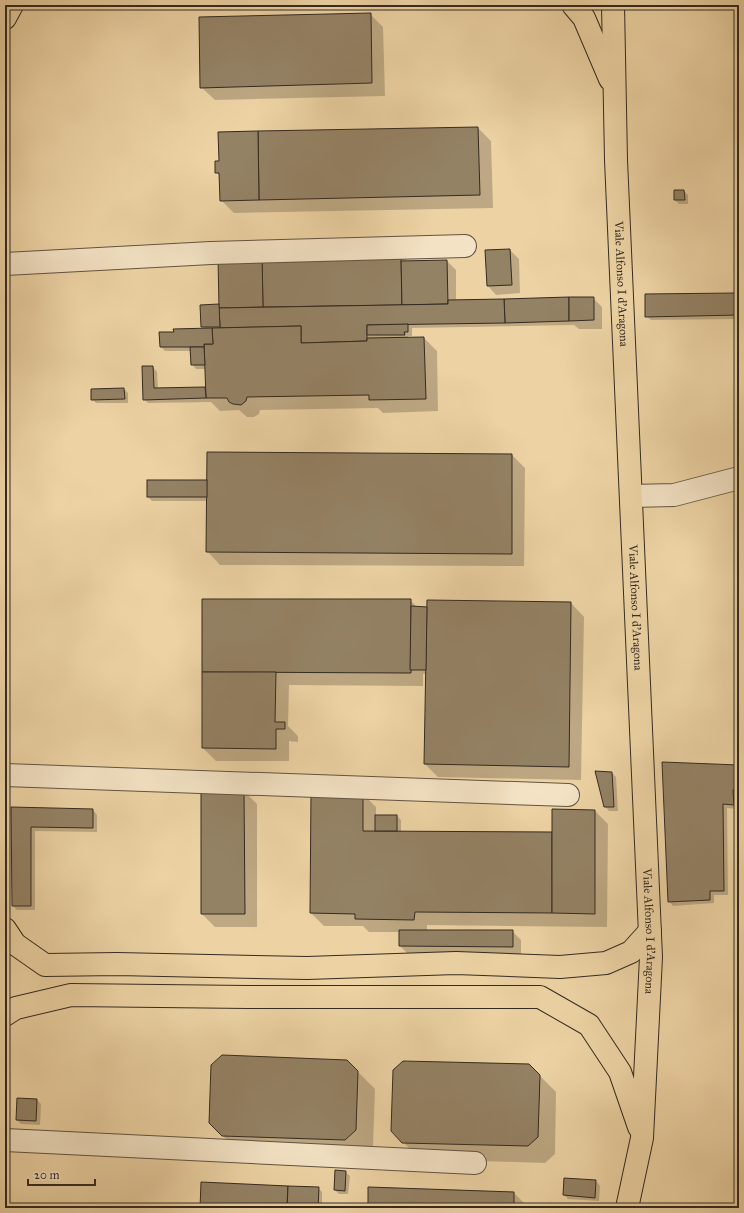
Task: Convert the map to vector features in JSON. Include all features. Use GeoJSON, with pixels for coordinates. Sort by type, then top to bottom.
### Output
{"type":"FeatureCollection","features":[{"type":"Feature","properties":{"kind":"main road"},"geometry":{"type":"LineString","coordinates":[[5,18],[12,5]]}},
{"type":"Feature","properties":{"kind":"main road"},"geometry":{"type":"LineString","coordinates":[[573,5],[584,18],[614,91]]}},
{"type":"Feature","properties":{"kind":"main road","name":"Viale Alfonso I d'Aragona"},"geometry":{"type":"LineString","coordinates":[[613,5],[616,168],[652,956],[642,1138],[626,1208]]}},
{"type":"Feature","properties":{"kind":"main road"},"geometry":{"type":"LineString","coordinates":[[5,929],[15,944],[45,965],[117,964],[307,968],[456,962],[560,967],[606,963],[631,952],[650,931]]}},
{"type":"Feature","properties":{"kind":"main road"},"geometry":{"type":"LineString","coordinates":[[5,1015],[16,1008],[71,995],[248,997],[540,997],[589,1025],[620,1072],[642,1138]]}},
{"type":"Feature","properties":{"kind":"street"},"geometry":{"type":"LineString","coordinates":[[5,264],[211,253],[464,246]]}},
{"type":"Feature","properties":{"kind":"street"},"geometry":{"type":"LineString","coordinates":[[631,496],[674,495],[739,478]]}},
{"type":"Feature","properties":{"kind":"street"},"geometry":{"type":"LineString","coordinates":[[5,775],[568,795]]}},
{"type":"Feature","properties":{"kind":"street"},"geometry":{"type":"LineString","coordinates":[[5,1140],[475,1163]]}},
{"type":"Feature","properties":{"kind":"building"},"geometry":{"type":"Polygon","coordinates":[[[371,13],[372,83],[200,88],[199,17],[371,13]]]}},
{"type":"Feature","properties":{"kind":"building"},"geometry":{"type":"Polygon","coordinates":[[[478,127],[480,195],[259,200],[258,131],[478,127]]]}},
{"type":"Feature","properties":{"kind":"building"},"geometry":{"type":"Polygon","coordinates":[[[258,131],[259,200],[220,201],[219,173],[215,173],[215,161],[219,161],[218,132],[258,131]]]}},
{"type":"Feature","properties":{"kind":"building"},"geometry":{"type":"Polygon","coordinates":[[[674,190],[684,190],[685,200],[674,200],[674,190]]]}},
{"type":"Feature","properties":{"kind":"building"},"geometry":{"type":"Polygon","coordinates":[[[510,249],[512,285],[487,286],[485,250],[510,249]]]}},
{"type":"Feature","properties":{"kind":"building"},"geometry":{"type":"Polygon","coordinates":[[[401,253],[402,305],[263,307],[262,255],[401,253]]]}},
{"type":"Feature","properties":{"kind":"building"},"geometry":{"type":"Polygon","coordinates":[[[262,255],[263,307],[219,308],[218,257],[262,255]]]}},
{"type":"Feature","properties":{"kind":"building"},"geometry":{"type":"Polygon","coordinates":[[[447,260],[448,304],[402,305],[401,261],[447,260]]]}},
{"type":"Feature","properties":{"kind":"building"},"geometry":{"type":"Polygon","coordinates":[[[735,268],[739,268],[739,315],[645,317],[645,294],[735,293],[735,268]]]}},
{"type":"Feature","properties":{"kind":"building"},"geometry":{"type":"Polygon","coordinates":[[[569,297],[569,321],[505,323],[504,299],[569,297]]]}},
{"type":"Feature","properties":{"kind":"building"},"geometry":{"type":"Polygon","coordinates":[[[569,297],[594,297],[594,320],[569,321],[569,297]]]}},
{"type":"Feature","properties":{"kind":"building"},"geometry":{"type":"Polygon","coordinates":[[[504,299],[505,323],[367,325],[367,341],[301,343],[301,326],[220,328],[219,308],[448,304],[448,300],[504,299]]]}},
{"type":"Feature","properties":{"kind":"building"},"geometry":{"type":"Polygon","coordinates":[[[219,304],[220,327],[201,327],[200,305],[219,304]]]}},
{"type":"Feature","properties":{"kind":"building"},"geometry":{"type":"Polygon","coordinates":[[[408,324],[408,332],[404,332],[405,335],[367,335],[367,325],[408,324]]]}},
{"type":"Feature","properties":{"kind":"building"},"geometry":{"type":"Polygon","coordinates":[[[301,326],[301,343],[367,341],[367,338],[424,337],[426,399],[369,400],[369,395],[247,397],[246,401],[241,405],[229,402],[227,398],[206,398],[204,344],[213,344],[212,328],[301,326]]]}},
{"type":"Feature","properties":{"kind":"building"},"geometry":{"type":"Polygon","coordinates":[[[212,328],[213,344],[204,344],[204,347],[160,347],[159,332],[174,332],[173,329],[212,328]]]}},
{"type":"Feature","properties":{"kind":"building"},"geometry":{"type":"Polygon","coordinates":[[[190,347],[204,347],[205,365],[191,365],[190,347]]]}},
{"type":"Feature","properties":{"kind":"building"},"geometry":{"type":"Polygon","coordinates":[[[142,366],[153,366],[154,388],[205,387],[206,398],[143,400],[142,366]]]}},
{"type":"Feature","properties":{"kind":"building"},"geometry":{"type":"Polygon","coordinates":[[[124,388],[125,399],[91,400],[91,389],[124,388]]]}},
{"type":"Feature","properties":{"kind":"building"},"geometry":{"type":"Polygon","coordinates":[[[207,452],[512,454],[512,554],[206,552],[207,452]]]}},
{"type":"Feature","properties":{"kind":"building"},"geometry":{"type":"Polygon","coordinates":[[[147,480],[207,480],[207,497],[147,497],[147,480]]]}},
{"type":"Feature","properties":{"kind":"building"},"geometry":{"type":"Polygon","coordinates":[[[202,599],[411,599],[411,673],[202,672],[202,599]]]}},
{"type":"Feature","properties":{"kind":"building"},"geometry":{"type":"Polygon","coordinates":[[[427,600],[571,602],[569,767],[424,764],[427,600]]]}},
{"type":"Feature","properties":{"kind":"building"},"geometry":{"type":"Polygon","coordinates":[[[411,606],[427,607],[426,670],[410,670],[411,606]]]}},
{"type":"Feature","properties":{"kind":"building"},"geometry":{"type":"Polygon","coordinates":[[[202,672],[276,672],[275,722],[285,722],[285,729],[276,729],[276,749],[202,748],[202,672]]]}},
{"type":"Feature","properties":{"kind":"building"},"geometry":{"type":"Polygon","coordinates":[[[662,762],[739,765],[739,790],[733,790],[734,805],[723,804],[724,891],[710,891],[710,900],[668,902],[662,762]]]}},
{"type":"Feature","properties":{"kind":"building"},"geometry":{"type":"Polygon","coordinates":[[[595,771],[612,772],[614,807],[604,807],[595,771]]]}},
{"type":"Feature","properties":{"kind":"building"},"geometry":{"type":"Polygon","coordinates":[[[201,790],[244,790],[245,914],[201,914],[201,790]]]}},
{"type":"Feature","properties":{"kind":"building"},"geometry":{"type":"Polygon","coordinates":[[[311,793],[363,793],[363,831],[552,832],[552,913],[415,912],[414,920],[355,919],[355,914],[310,913],[311,793]]]}},
{"type":"Feature","properties":{"kind":"building"},"geometry":{"type":"Polygon","coordinates":[[[11,807],[93,809],[93,828],[31,827],[31,906],[12,906],[11,807]]]}},
{"type":"Feature","properties":{"kind":"building"},"geometry":{"type":"Polygon","coordinates":[[[552,809],[595,810],[595,914],[552,913],[552,809]]]}},
{"type":"Feature","properties":{"kind":"building"},"geometry":{"type":"Polygon","coordinates":[[[375,815],[397,815],[397,831],[375,831],[375,815]]]}},
{"type":"Feature","properties":{"kind":"building"},"geometry":{"type":"Polygon","coordinates":[[[399,930],[513,930],[513,947],[399,946],[399,930]]]}},
{"type":"Feature","properties":{"kind":"building"},"geometry":{"type":"Polygon","coordinates":[[[222,1055],[347,1060],[358,1071],[356,1130],[345,1140],[222,1136],[209,1123],[211,1065],[222,1055]]]}},
{"type":"Feature","properties":{"kind":"building"},"geometry":{"type":"Polygon","coordinates":[[[403,1061],[529,1064],[540,1075],[538,1137],[528,1146],[402,1143],[391,1131],[393,1070],[403,1061]]]}},
{"type":"Feature","properties":{"kind":"building"},"geometry":{"type":"Polygon","coordinates":[[[17,1098],[37,1099],[36,1121],[16,1120],[17,1098]]]}},
{"type":"Feature","properties":{"kind":"building"},"geometry":{"type":"Polygon","coordinates":[[[335,1170],[346,1171],[345,1191],[334,1190],[335,1170]]]}},
{"type":"Feature","properties":{"kind":"building"},"geometry":{"type":"Polygon","coordinates":[[[564,1178],[596,1180],[595,1198],[563,1195],[564,1178]]]}},
{"type":"Feature","properties":{"kind":"building"},"geometry":{"type":"Polygon","coordinates":[[[201,1182],[288,1186],[287,1208],[200,1208],[201,1182]]]}},
{"type":"Feature","properties":{"kind":"building"},"geometry":{"type":"Polygon","coordinates":[[[288,1186],[319,1187],[318,1208],[287,1208],[288,1186]]]}},
{"type":"Feature","properties":{"kind":"building"},"geometry":{"type":"Polygon","coordinates":[[[368,1187],[514,1192],[514,1208],[368,1208],[368,1187]]]}}]}
